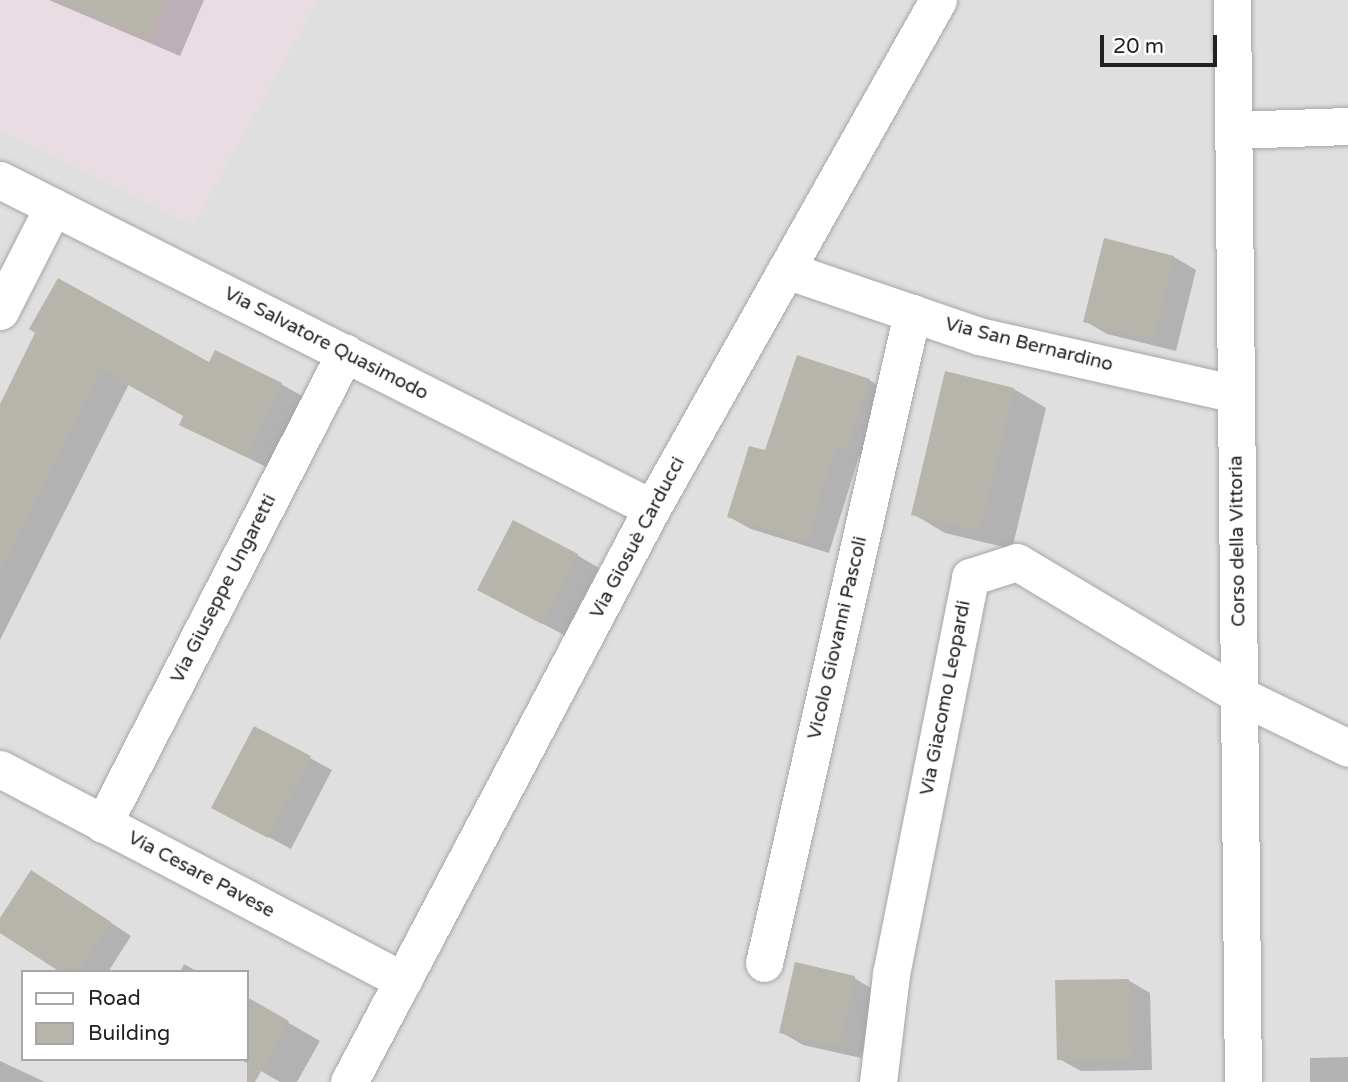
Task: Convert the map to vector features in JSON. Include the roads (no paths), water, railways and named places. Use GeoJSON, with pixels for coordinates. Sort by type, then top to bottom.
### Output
{"type":"FeatureCollection","features":[{"type":"Feature","properties":{"kind":"street","name":"Via Giosuè Carducci"},"geometry":{"type":"LineString","coordinates":[[349,1082],[652,508],[938,0]]}},
{"type":"Feature","properties":{"kind":"street","name":"Corso della Vittoria"},"geometry":{"type":"LineString","coordinates":[[1232,0],[1243,1082]]}},
{"type":"Feature","properties":{"kind":"street"},"geometry":{"type":"LineString","coordinates":[[1233,130],[1348,126]]}},
{"type":"Feature","properties":{"kind":"street","name":"Via Salvatore Quasimodo"},"geometry":{"type":"LineString","coordinates":[[0,180],[652,508]]}},
{"type":"Feature","properties":{"kind":"street"},"geometry":{"type":"LineString","coordinates":[[0,311],[53,207]]}},
{"type":"Feature","properties":{"kind":"street","name":"Via San Bernardino"},"geometry":{"type":"LineString","coordinates":[[786,270],[979,336],[1236,394]]}},
{"type":"Feature","properties":{"kind":"street","name":"Vicolo Giovanni Pascoli"},"geometry":{"type":"LineString","coordinates":[[764,963],[912,313]]}},
{"type":"Feature","properties":{"kind":"street","name":"Via Giuseppe Ungaretti"},"geometry":{"type":"LineString","coordinates":[[103,824],[345,354]]}},
{"type":"Feature","properties":{"kind":"street","name":"Via Giacomo Leopardi"},"geometry":{"type":"LineString","coordinates":[[878,1082],[891,974],[970,577],[1017,562],[1239,695]]}},
{"type":"Feature","properties":{"kind":"street"},"geometry":{"type":"LineString","coordinates":[[1239,695],[1348,748]]}},
{"type":"Feature","properties":{"kind":"street","name":"Via Cesare Pavese"},"geometry":{"type":"LineString","coordinates":[[0,769],[403,981]]}}]}
